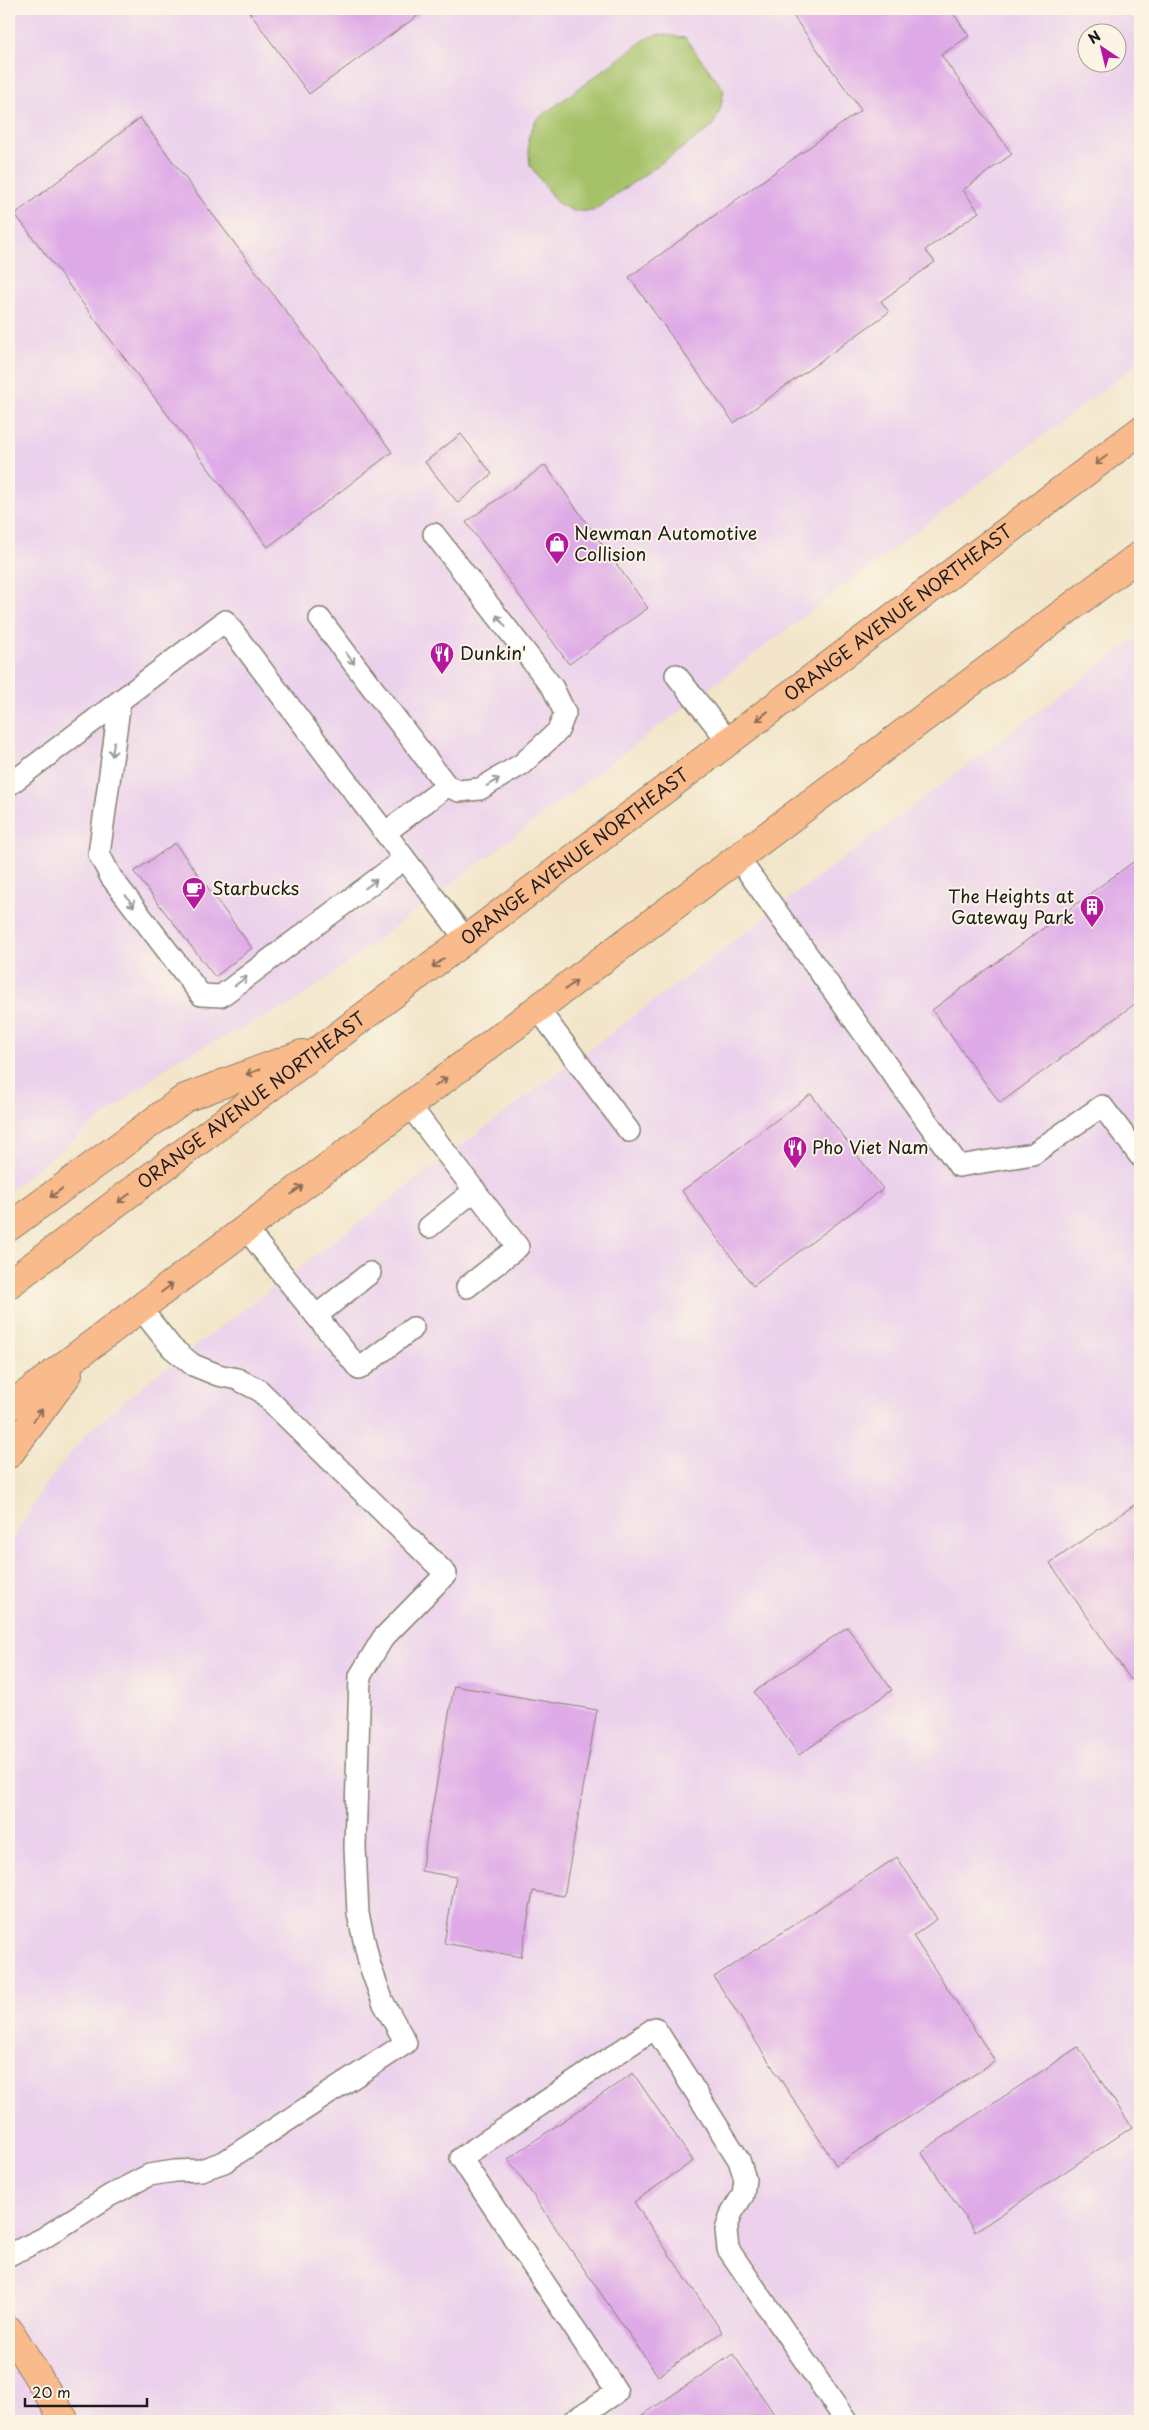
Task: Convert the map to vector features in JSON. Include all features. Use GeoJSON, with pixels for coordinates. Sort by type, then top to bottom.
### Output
{"type":"FeatureCollection","features":[{"type":"Feature","properties":{"kind":"main road","name":"ORANGE AVENUE NORTHEAST"},"geometry":{"type":"LineString","coordinates":[[9,1284],[1140,431]]}},
{"type":"Feature","properties":{"kind":"main road"},"geometry":{"type":"LineString","coordinates":[[9,1407],[1140,555]]}},
{"type":"Feature","properties":{"kind":"main road"},"geometry":{"type":"LineString","coordinates":[[9,1228],[185,1098],[331,1043]]}},
{"type":"Feature","properties":{"kind":"main road"},"geometry":{"type":"LineString","coordinates":[[9,1454],[86,1349]]}},
{"type":"Feature","properties":{"kind":"main road"},"geometry":{"type":"LineString","coordinates":[[9,2330],[65,2421]]}},
{"type":"Feature","properties":{"kind":"lane"},"geometry":{"type":"LineString","coordinates":[[320,619],[447,786],[458,791],[480,790],[522,764],[558,731],[565,713],[553,688],[434,534]]}},
{"type":"Feature","properties":{"kind":"lane"},"geometry":{"type":"LineString","coordinates":[[9,785],[225,621],[466,941]]}},
{"type":"Feature","properties":{"kind":"lane"},"geometry":{"type":"LineString","coordinates":[[676,675],[729,742]]}},
{"type":"Feature","properties":{"kind":"lane"},"geometry":{"type":"LineString","coordinates":[[120,701],[99,854],[111,877],[201,995],[221,996],[404,859]]}},
{"type":"Feature","properties":{"kind":"lane"},"geometry":{"type":"LineString","coordinates":[[385,833],[447,786]]}},
{"type":"Feature","properties":{"kind":"lane"},"geometry":{"type":"LineString","coordinates":[[738,858],[959,1166],[1033,1154],[1102,1106],[1140,1156]]}},
{"type":"Feature","properties":{"kind":"lane"},"geometry":{"type":"LineString","coordinates":[[538,1009],[629,1131]]}},
{"type":"Feature","properties":{"kind":"lane"},"geometry":{"type":"LineString","coordinates":[[410,1106],[518,1247],[467,1287]]}},
{"type":"Feature","properties":{"kind":"lane"},"geometry":{"type":"LineString","coordinates":[[429,1227],[475,1190]]}},
{"type":"Feature","properties":{"kind":"lane"},"geometry":{"type":"LineString","coordinates":[[246,1229],[359,1369],[412,1328]]}},
{"type":"Feature","properties":{"kind":"lane"},"geometry":{"type":"LineString","coordinates":[[316,1316],[370,1273]]}},
{"type":"Feature","properties":{"kind":"lane"},"geometry":{"type":"LineString","coordinates":[[9,2255],[42,2239],[109,2196],[149,2175],[201,2170],[224,2162],[406,2043],[383,2002],[370,1966],[358,1914],[354,1847],[360,1676],[383,1638],[446,1574],[259,1390],[237,1379],[218,1375],[193,1365],[172,1348],[140,1308]]}},
{"type":"Feature","properties":{"kind":"lane"},"geometry":{"type":"LineString","coordinates":[[573,2421],[617,2392],[461,2158],[655,2028],[739,2160],[745,2179],[743,2195],[732,2212],[726,2230],[728,2249],[846,2421]]}},
{"type":"Feature","properties":{"kind":"shaded area"},"geometry":{"type":"Polygon","coordinates":[[[9,9],[1140,9],[1140,362],[294,1003],[176,1060],[9,1190],[9,9]]]}},
{"type":"Feature","properties":{"kind":"shaded area"},"geometry":{"type":"Polygon","coordinates":[[[1140,635],[1140,2421],[9,2421],[9,1546],[43,1488],[87,1433],[150,1380],[1140,635]]]}},
{"type":"Feature","properties":{"kind":"green space"},"geometry":{"type":"Polygon","coordinates":[[[660,34],[685,38],[724,90],[720,110],[712,127],[593,211],[573,211],[556,202],[530,165],[528,138],[536,120],[647,38],[660,34]]]}},
{"type":"Feature","properties":{"kind":"building"},"geometry":{"type":"Polygon","coordinates":[[[247,9],[427,9],[309,94],[247,9]]]}},
{"type":"Feature","properties":{"kind":"building"},"geometry":{"type":"Polygon","coordinates":[[[788,9],[950,9],[969,36],[941,55],[1012,154],[963,190],[979,212],[925,250],[935,262],[881,301],[889,312],[734,423],[629,277],[861,110],[788,9]]]}},
{"type":"Feature","properties":{"kind":"building"},"geometry":{"type":"Polygon","coordinates":[[[140,118],[392,452],[268,547],[15,214],[140,118]]]}},
{"type":"Feature","properties":{"kind":"building"},"geometry":{"type":"Polygon","coordinates":[[[461,434],[492,474],[458,503],[425,462],[461,434]]]}},
{"type":"Feature","properties":{"kind":"building","name":"Newman Automotive Collision"},"geometry":{"type":"Polygon","coordinates":[[[545,465],[648,608],[569,664],[466,522],[545,465]]]}},
{"type":"Feature","properties":{"kind":"building","name":"Starbucks"},"geometry":{"type":"Polygon","coordinates":[[[175,843],[252,948],[215,977],[134,872],[175,843]]]}},
{"type":"Feature","properties":{"kind":"building","name":"The Heights at Gateway Park"},"geometry":{"type":"Polygon","coordinates":[[[1140,857],[1140,1000],[1000,1103],[932,1010],[1140,857]]]}},
{"type":"Feature","properties":{"kind":"building"},"geometry":{"type":"Polygon","coordinates":[[[811,1094],[883,1189],[753,1286],[682,1191],[811,1094]]]}},
{"type":"Feature","properties":{"kind":"building"},"geometry":{"type":"Polygon","coordinates":[[[1140,1501],[1140,1674],[1131,1680],[1050,1563],[1140,1501]]]}},
{"type":"Feature","properties":{"kind":"building"},"geometry":{"type":"Polygon","coordinates":[[[847,1627],[892,1690],[799,1755],[754,1692],[847,1627]]]}},
{"type":"Feature","properties":{"kind":"building"},"geometry":{"type":"Polygon","coordinates":[[[454,1686],[597,1710],[564,1896],[533,1891],[521,1957],[444,1943],[456,1877],[421,1871],[454,1686]]]}},
{"type":"Feature","properties":{"kind":"building"},"geometry":{"type":"Polygon","coordinates":[[[897,1857],[937,1919],[913,1936],[995,2061],[836,2165],[714,1977],[897,1857]]]}},
{"type":"Feature","properties":{"kind":"building"},"geometry":{"type":"Polygon","coordinates":[[[1078,2047],[1132,2127],[975,2232],[921,2152],[1078,2047]]]}},
{"type":"Feature","properties":{"kind":"building"},"geometry":{"type":"Polygon","coordinates":[[[633,2073],[693,2161],[634,2202],[722,2332],[658,2376],[508,2159],[633,2073]]]}},
{"type":"Feature","properties":{"kind":"building"},"geometry":{"type":"Polygon","coordinates":[[[733,2354],[779,2421],[634,2421],[733,2354]]]}},
{"type":"Feature","properties":{"kind":"place","name":"Newman Automotive Collision"},"geometry":{"type":"Point","coordinates":[557,565]}},
{"type":"Feature","properties":{"kind":"place","name":"Dunkin'"},"geometry":{"type":"Point","coordinates":[442,675]}},
{"type":"Feature","properties":{"kind":"place","name":"Starbucks"},"geometry":{"type":"Point","coordinates":[194,910]}},
{"type":"Feature","properties":{"kind":"place","name":"The Heights at Gateway Park"},"geometry":{"type":"Point","coordinates":[1092,928]}},
{"type":"Feature","properties":{"kind":"place","name":"Pho Viet Nam"},"geometry":{"type":"Point","coordinates":[795,1169]}}]}
